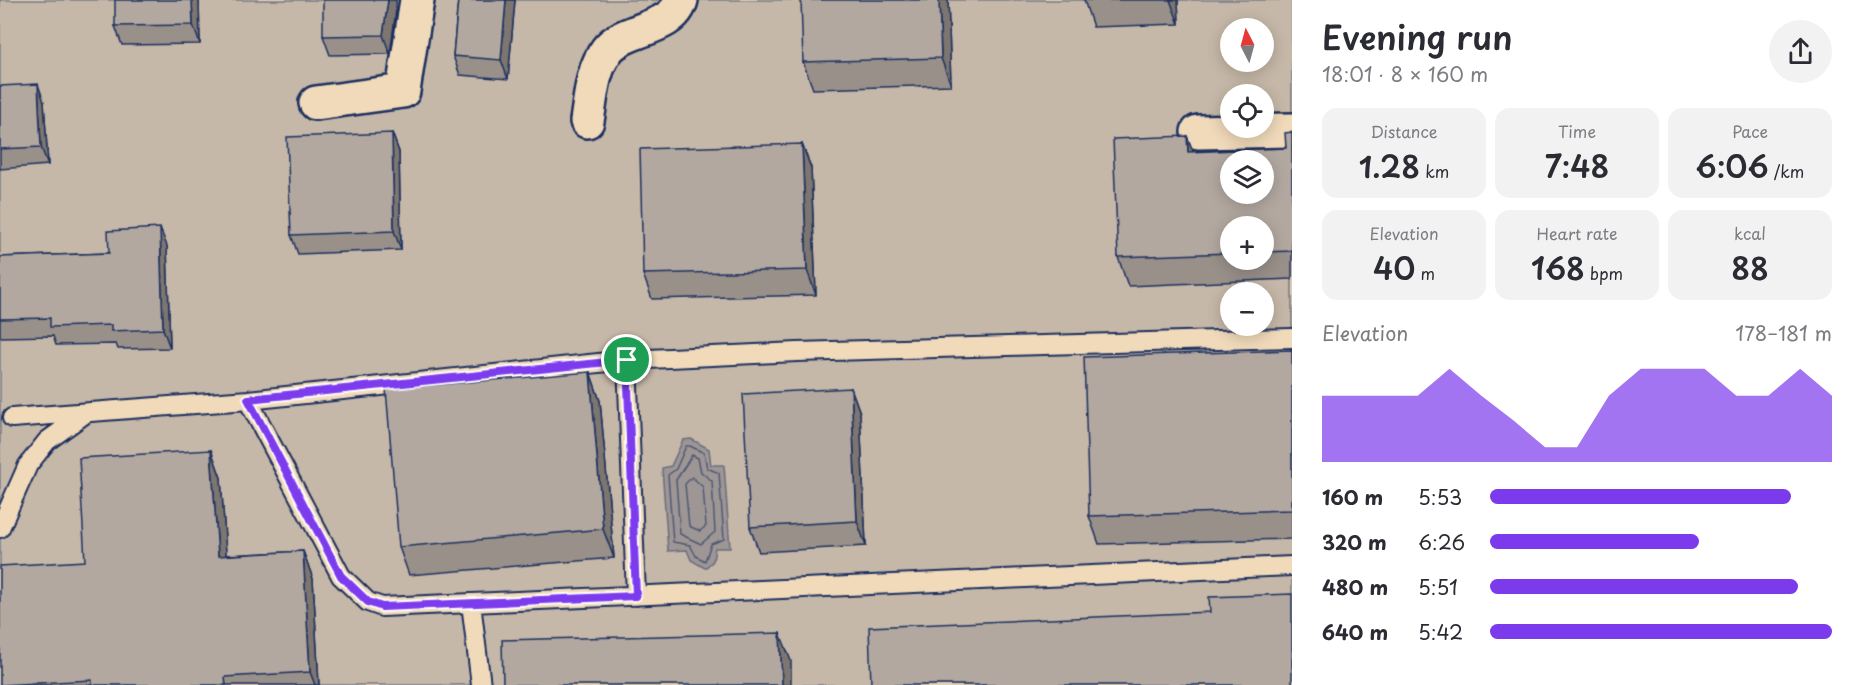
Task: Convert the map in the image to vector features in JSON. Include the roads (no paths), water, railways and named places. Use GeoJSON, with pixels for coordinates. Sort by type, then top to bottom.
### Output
{"type":"FeatureCollection","features":[{"type":"Feature","properties":{"kind":"street"},"geometry":{"type":"LineString","coordinates":[[316,103],[403,91],[417,0]]}},
{"type":"Feature","properties":{"kind":"street"},"geometry":{"type":"LineString","coordinates":[[587,121],[595,75],[608,48],[618,40],[661,22],[672,14],[681,0]]}},
{"type":"Feature","properties":{"kind":"street"},"geometry":{"type":"LineString","coordinates":[[1198,132],[1292,130]]}},
{"type":"Feature","properties":{"kind":"lane"},"geometry":{"type":"LineString","coordinates":[[12,418],[248,399],[627,360],[797,352],[1292,338]]}},
{"type":"Feature","properties":{"kind":"lane"},"geometry":{"type":"LineString","coordinates":[[627,360],[636,596]]}},
{"type":"Feature","properties":{"kind":"lane"},"geometry":{"type":"LineString","coordinates":[[248,399],[341,576],[368,602],[382,607],[1292,566]]}},
{"type":"Feature","properties":{"kind":"lane"},"geometry":{"type":"LineString","coordinates":[[0,528],[28,465],[47,441],[86,412]]}},
{"type":"Feature","properties":{"kind":"lane"},"geometry":{"type":"LineString","coordinates":[[471,603],[481,685]]}},
{"type":"Feature","properties":{"kind":"water"},"geometry":{"type":"Polygon","coordinates":[[[691,439],[709,449],[711,465],[724,465],[730,548],[715,548],[713,561],[705,568],[691,560],[687,550],[668,551],[662,468],[671,466],[683,440],[691,439]]]}}]}
